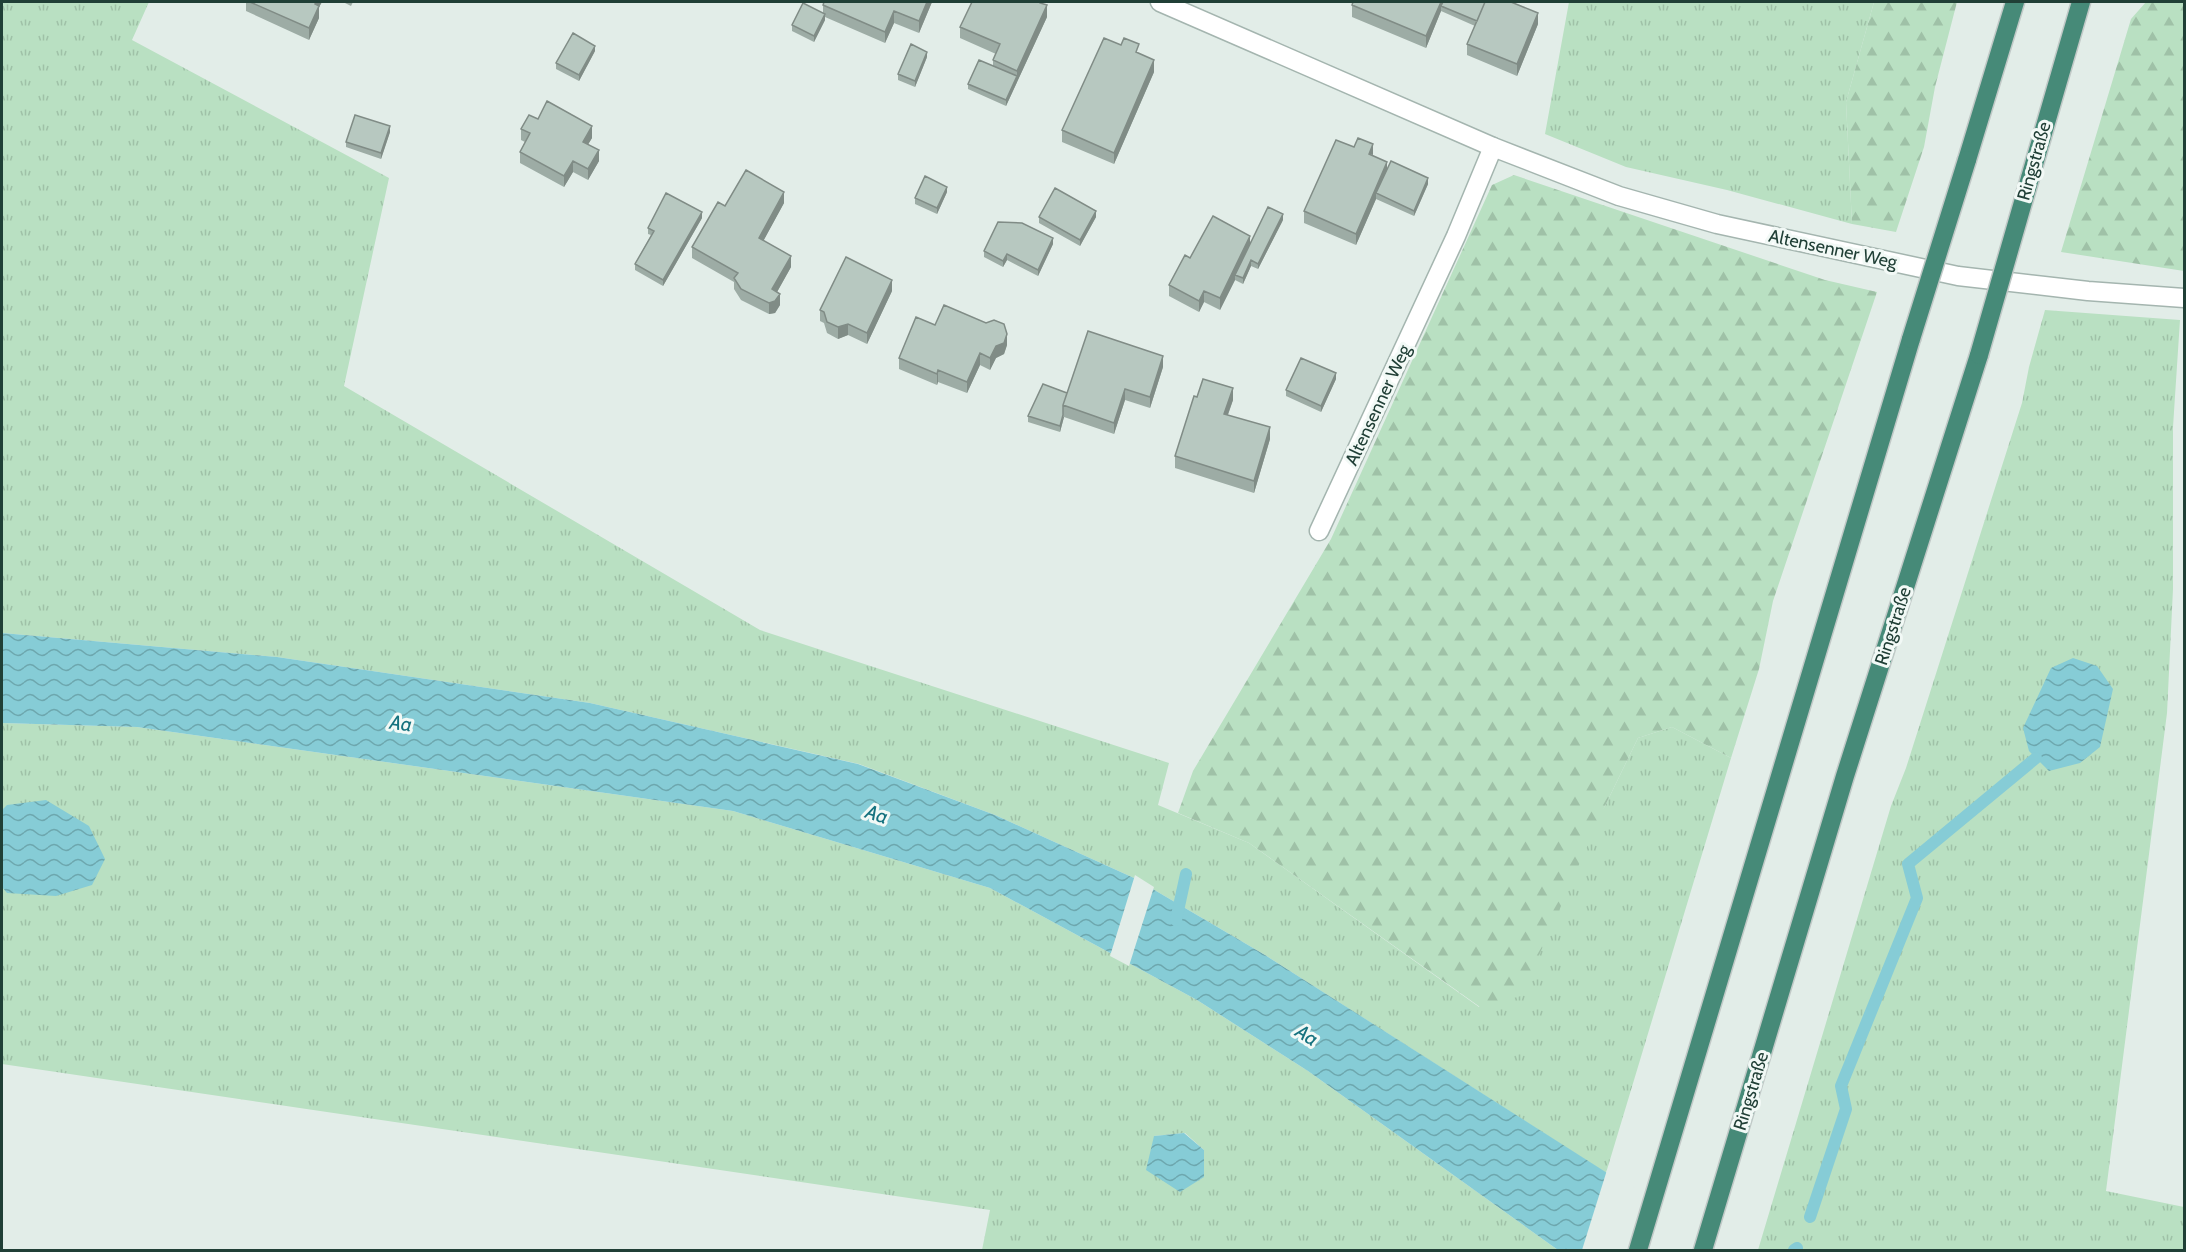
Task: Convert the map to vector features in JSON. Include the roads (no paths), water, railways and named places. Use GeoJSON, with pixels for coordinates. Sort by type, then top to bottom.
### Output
{"type":"FeatureCollection","features":[{"type":"Feature","properties":{"kind":"highway"},"geometry":{"type":"LineString","coordinates":[[2006,2],[2008,23]]}},
{"type":"Feature","properties":{"kind":"highway"},"geometry":{"type":"LineString","coordinates":[[1638,1251],[1911,339],[2015,2]]}},
{"type":"Feature","properties":{"kind":"highway","name":"Ringstraße"},"geometry":{"type":"LineString","coordinates":[[1703,1251],[1845,776],[1979,355],[2081,2]]}},
{"type":"Feature","properties":{"kind":"street","name":"Altensenner Weg"},"geometry":{"type":"LineString","coordinates":[[1160,2],[1493,147],[1619,196],[1718,224],[1958,276],[2088,291],[2184,298]]}},
{"type":"Feature","properties":{"kind":"street","name":"Altensenner Weg"},"geometry":{"type":"LineString","coordinates":[[1319,531],[1456,236],[1493,147]]}},
{"type":"Feature","properties":{"kind":"water","name":"Aa"},"geometry":{"type":"Polygon","coordinates":[[[2,633],[277,657],[590,703],[858,764],[995,815],[1134,878],[1265,955],[1728,1250],[1558,1250],[1308,1071],[1197,1000],[990,888],[733,811],[137,727],[2,723],[2,633]]]}},
{"type":"Feature","properties":{"kind":"water"},"geometry":{"type":"Polygon","coordinates":[[[2073,658],[2097,666],[2113,689],[2100,747],[2080,763],[2049,771],[2029,751],[2023,728],[2051,668],[2073,658]]]}},
{"type":"Feature","properties":{"kind":"water"},"geometry":{"type":"Polygon","coordinates":[[[46,800],[89,826],[105,859],[92,885],[56,896],[7,893],[2,887],[2,810],[7,805],[46,800]]]}},
{"type":"Feature","properties":{"kind":"water"},"geometry":{"type":"Polygon","coordinates":[[[1184,1133],[1204,1150],[1204,1177],[1180,1192],[1146,1170],[1154,1136],[1184,1133]]]}},
{"type":"Feature","properties":{"kind":"waterway"},"geometry":{"type":"LineString","coordinates":[[1810,1217],[1846,1109],[1841,1086],[1917,898],[1908,864],[2036,758]]}},
{"type":"Feature","properties":{"kind":"waterway"},"geometry":{"type":"LineString","coordinates":[[1176,920],[1186,874]]}}]}
